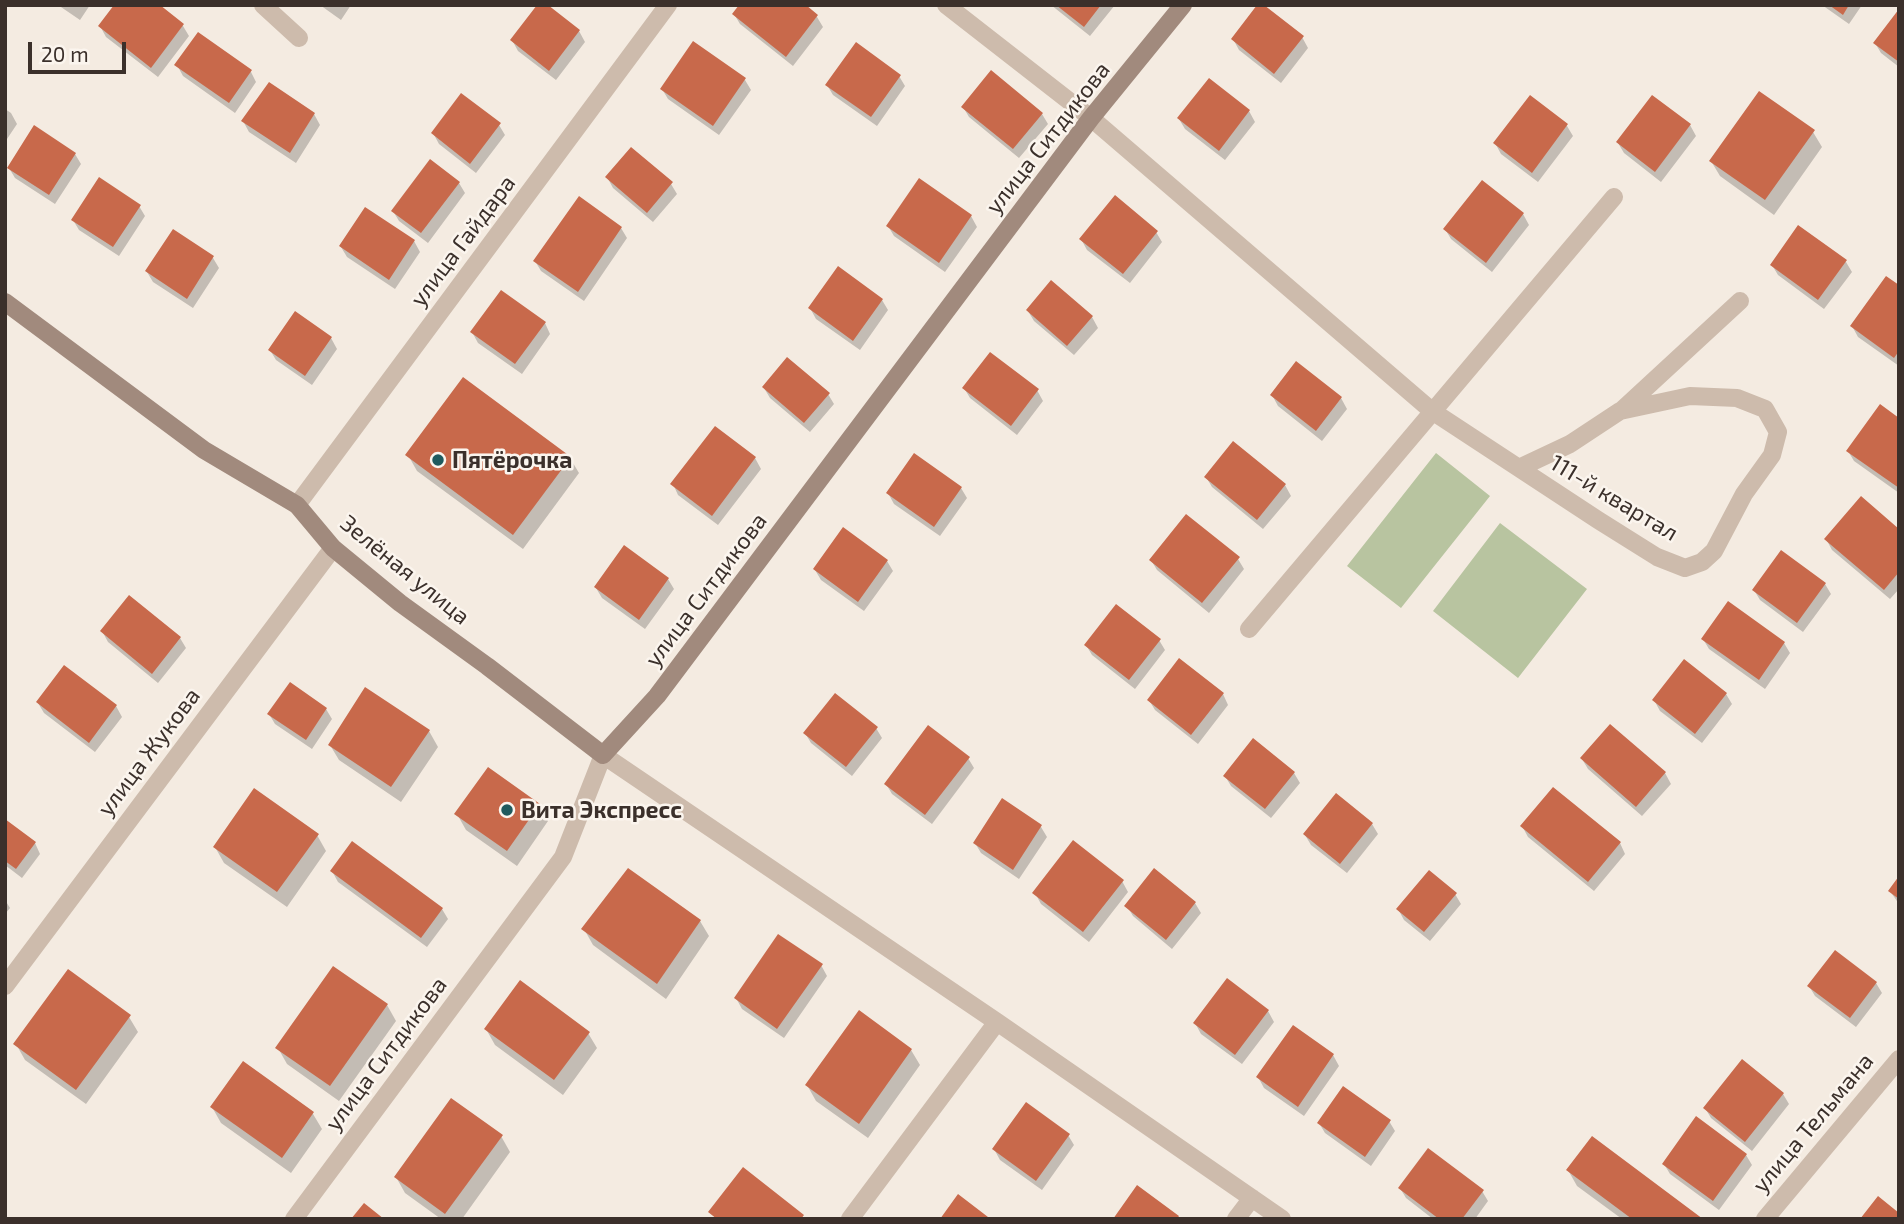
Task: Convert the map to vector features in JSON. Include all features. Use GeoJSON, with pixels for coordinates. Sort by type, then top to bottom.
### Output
{"type":"FeatureCollection","features":[{"type":"Feature","properties":{"kind":"street"},"geometry":{"type":"LineString","coordinates":[[263,5],[299,38]]}},
{"type":"Feature","properties":{"kind":"street","name":"улица Гайдара"},"geometry":{"type":"LineString","coordinates":[[297,505],[668,5]]}},
{"type":"Feature","properties":{"kind":"street","name":"111-й квартал"},"geometry":{"type":"LineString","coordinates":[[946,5],[1091,118],[1432,411],[1519,468],[1657,556],[1685,568],[1702,562],[1714,551],[1744,494],[1772,454],[1778,432],[1765,409],[1737,398],[1690,396],[1620,411],[1570,444],[1519,468]]}},
{"type":"Feature","properties":{"kind":"street","name":"улица Ситдикова"},"geometry":{"type":"LineString","coordinates":[[294,1219],[563,857],[603,755],[657,696],[1091,118],[1183,5]]}},
{"type":"Feature","properties":{"kind":"street"},"geometry":{"type":"LineString","coordinates":[[1250,629],[1614,197]]}},
{"type":"Feature","properties":{"kind":"street"},"geometry":{"type":"LineString","coordinates":[[1620,411],[1740,301]]}},
{"type":"Feature","properties":{"kind":"street","name":"Зелёная улица"},"geometry":{"type":"LineString","coordinates":[[7,306],[204,450],[297,505],[333,548],[400,603],[603,755]]}},
{"type":"Feature","properties":{"kind":"street","name":"улица Жукова"},"geometry":{"type":"LineString","coordinates":[[5,986],[333,548]]}},
{"type":"Feature","properties":{"kind":"street"},"geometry":{"type":"LineString","coordinates":[[603,755],[1282,1219]]}},
{"type":"Feature","properties":{"kind":"street"},"geometry":{"type":"LineString","coordinates":[[850,1219],[997,1022]]}},
{"type":"Feature","properties":{"kind":"street","name":"улица Тельмана"},"geometry":{"type":"LineString","coordinates":[[1765,1219],[1899,1059]]}},
{"type":"Feature","properties":{"kind":"street"},"geometry":{"type":"LineString","coordinates":[[1236,1219],[1252,1198]]}},
{"type":"Feature","properties":{"kind":"green space"},"geometry":{"type":"Polygon","coordinates":[[[1436,453],[1490,496],[1401,608],[1347,566],[1436,453]]]}},
{"type":"Feature","properties":{"kind":"green space"},"geometry":{"type":"Polygon","coordinates":[[[1500,523],[1587,589],[1518,678],[1433,611],[1500,523]]]}},
{"type":"Feature","properties":{"kind":"building"},"geometry":{"type":"Polygon","coordinates":[[[114,5],[160,5],[184,24],[151,68],[98,26],[114,5]]]}},
{"type":"Feature","properties":{"kind":"building"},"geometry":{"type":"Polygon","coordinates":[[[537,5],[548,5],[580,30],[549,71],[510,40],[537,5]]]}},
{"type":"Feature","properties":{"kind":"building"},"geometry":{"type":"Polygon","coordinates":[[[739,5],[806,5],[818,15],[786,57],[732,14],[739,5]]]}},
{"type":"Feature","properties":{"kind":"building"},"geometry":{"type":"Polygon","coordinates":[[[1056,5],[1101,5],[1084,27],[1056,5]]]}},
{"type":"Feature","properties":{"kind":"building"},"geometry":{"type":"Polygon","coordinates":[[[1257,5],[1264,5],[1304,36],[1274,74],[1231,39],[1257,5]]]}},
{"type":"Feature","properties":{"kind":"building"},"geometry":{"type":"Polygon","coordinates":[[[1829,5],[1849,5],[1843,15],[1829,5]]]}},
{"type":"Feature","properties":{"kind":"building"},"geometry":{"type":"Polygon","coordinates":[[[1899,9],[1899,62],[1873,43],[1899,9]]]}},
{"type":"Feature","properties":{"kind":"building"},"geometry":{"type":"Polygon","coordinates":[[[198,32],[252,70],[229,103],[174,65],[198,32]]]}},
{"type":"Feature","properties":{"kind":"building"},"geometry":{"type":"Polygon","coordinates":[[[693,41],[746,78],[713,126],[660,89],[693,41]]]}},
{"type":"Feature","properties":{"kind":"building"},"geometry":{"type":"Polygon","coordinates":[[[856,42],[901,75],[871,117],[825,85],[856,42]]]}},
{"type":"Feature","properties":{"kind":"building"},"geometry":{"type":"Polygon","coordinates":[[[991,70],[1043,113],[1013,149],[961,107],[991,70]]]}},
{"type":"Feature","properties":{"kind":"building"},"geometry":{"type":"Polygon","coordinates":[[[1209,78],[1250,110],[1219,151],[1177,118],[1209,78]]]}},
{"type":"Feature","properties":{"kind":"building"},"geometry":{"type":"Polygon","coordinates":[[[269,82],[315,113],[290,153],[241,121],[269,82]]]}},
{"type":"Feature","properties":{"kind":"building"},"geometry":{"type":"Polygon","coordinates":[[[1759,91],[1815,130],[1765,200],[1709,161],[1759,91]]]}},
{"type":"Feature","properties":{"kind":"building"},"geometry":{"type":"Polygon","coordinates":[[[461,93],[501,123],[470,164],[431,133],[461,93]]]}},
{"type":"Feature","properties":{"kind":"building"},"geometry":{"type":"Polygon","coordinates":[[[1530,95],[1568,124],[1532,173],[1493,143],[1530,95]]]}},
{"type":"Feature","properties":{"kind":"building"},"geometry":{"type":"Polygon","coordinates":[[[1652,95],[1691,124],[1655,172],[1616,142],[1652,95]]]}},
{"type":"Feature","properties":{"kind":"building"},"geometry":{"type":"Polygon","coordinates":[[[34,125],[76,153],[49,195],[7,168],[34,125]]]}},
{"type":"Feature","properties":{"kind":"building"},"geometry":{"type":"Polygon","coordinates":[[[631,147],[673,182],[647,213],[605,177],[631,147]]]}},
{"type":"Feature","properties":{"kind":"building"},"geometry":{"type":"Polygon","coordinates":[[[430,159],[460,182],[421,233],[391,211],[430,159]]]}},
{"type":"Feature","properties":{"kind":"building"},"geometry":{"type":"Polygon","coordinates":[[[99,177],[141,205],[113,247],[71,220],[99,177]]]}},
{"type":"Feature","properties":{"kind":"building"},"geometry":{"type":"Polygon","coordinates":[[[919,178],[972,215],[939,263],[886,226],[919,178]]]}},
{"type":"Feature","properties":{"kind":"building"},"geometry":{"type":"Polygon","coordinates":[[[1482,180],[1524,213],[1486,263],[1443,229],[1482,180]]]}},
{"type":"Feature","properties":{"kind":"building"},"geometry":{"type":"Polygon","coordinates":[[[1115,195],[1158,231],[1123,274],[1079,239],[1115,195]]]}},
{"type":"Feature","properties":{"kind":"building"},"geometry":{"type":"Polygon","coordinates":[[[579,196],[622,227],[578,292],[533,261],[579,196]]]}},
{"type":"Feature","properties":{"kind":"building"},"geometry":{"type":"Polygon","coordinates":[[[365,207],[415,240],[389,280],[339,246],[365,207]]]}},
{"type":"Feature","properties":{"kind":"building"},"geometry":{"type":"Polygon","coordinates":[[[1798,225],[1847,260],[1818,300],[1770,265],[1798,225]]]}},
{"type":"Feature","properties":{"kind":"building"},"geometry":{"type":"Polygon","coordinates":[[[173,229],[214,256],[187,299],[145,271],[173,229]]]}},
{"type":"Feature","properties":{"kind":"building"},"geometry":{"type":"Polygon","coordinates":[[[838,266],[883,299],[853,341],[808,308],[838,266]]]}},
{"type":"Feature","properties":{"kind":"building"},"geometry":{"type":"Polygon","coordinates":[[[1886,276],[1899,285],[1899,351],[1894,358],[1850,326],[1886,276]]]}},
{"type":"Feature","properties":{"kind":"building"},"geometry":{"type":"Polygon","coordinates":[[[1051,280],[1093,316],[1067,346],[1026,310],[1051,280]]]}},
{"type":"Feature","properties":{"kind":"building"},"geometry":{"type":"Polygon","coordinates":[[[501,290],[546,322],[515,364],[470,332],[501,290]]]}},
{"type":"Feature","properties":{"kind":"building"},"geometry":{"type":"Polygon","coordinates":[[[295,311],[332,337],[305,376],[268,350],[295,311]]]}},
{"type":"Feature","properties":{"kind":"building"},"geometry":{"type":"Polygon","coordinates":[[[990,352],[1039,389],[1011,426],[962,388],[990,352]]]}},
{"type":"Feature","properties":{"kind":"building"},"geometry":{"type":"Polygon","coordinates":[[[787,357],[830,393],[804,423],[762,387],[787,357]]]}},
{"type":"Feature","properties":{"kind":"building"},"geometry":{"type":"Polygon","coordinates":[[[1296,361],[1342,397],[1316,431],[1270,395],[1296,361]]]}},
{"type":"Feature","properties":{"kind":"building"},"geometry":{"type":"Polygon","coordinates":[[[463,377],[571,457],[513,535],[405,455],[463,377]]]}},
{"type":"Feature","properties":{"kind":"building"},"geometry":{"type":"Polygon","coordinates":[[[1880,404],[1899,418],[1899,488],[1846,451],[1880,404]]]}},
{"type":"Feature","properties":{"kind":"building"},"geometry":{"type":"Polygon","coordinates":[[[715,426],[756,457],[712,516],[670,484],[715,426]]]}},
{"type":"Feature","properties":{"kind":"building"},"geometry":{"type":"Polygon","coordinates":[[[1233,441],[1286,484],[1257,520],[1204,477],[1233,441]]]}},
{"type":"Feature","properties":{"kind":"building"},"geometry":{"type":"Polygon","coordinates":[[[914,453],[962,487],[934,527],[886,493],[914,453]]]}},
{"type":"Feature","properties":{"kind":"building"},"geometry":{"type":"Polygon","coordinates":[[[1861,496],[1899,529],[1899,572],[1884,590],[1824,539],[1861,496]]]}},
{"type":"Feature","properties":{"kind":"building"},"geometry":{"type":"Polygon","coordinates":[[[1186,514],[1240,557],[1202,603],[1149,560],[1186,514]]]}},
{"type":"Feature","properties":{"kind":"building"},"geometry":{"type":"Polygon","coordinates":[[[843,527],[888,560],[858,602],[813,569],[843,527]]]}},
{"type":"Feature","properties":{"kind":"building"},"geometry":{"type":"Polygon","coordinates":[[[624,545],[669,578],[639,620],[594,587],[624,545]]]}},
{"type":"Feature","properties":{"kind":"building"},"geometry":{"type":"Polygon","coordinates":[[[1781,550],[1826,583],[1797,623],[1752,590],[1781,550]]]}},
{"type":"Feature","properties":{"kind":"building"},"geometry":{"type":"Polygon","coordinates":[[[129,595],[181,637],[152,674],[100,631],[129,595]]]}},
{"type":"Feature","properties":{"kind":"building"},"geometry":{"type":"Polygon","coordinates":[[[1728,601],[1785,642],[1759,680],[1701,639],[1728,601]]]}},
{"type":"Feature","properties":{"kind":"building"},"geometry":{"type":"Polygon","coordinates":[[[1116,604],[1161,639],[1129,680],[1084,645],[1116,604]]]}},
{"type":"Feature","properties":{"kind":"building"},"geometry":{"type":"Polygon","coordinates":[[[1179,658],[1224,693],[1191,735],[1147,700],[1179,658]]]}},
{"type":"Feature","properties":{"kind":"building"},"geometry":{"type":"Polygon","coordinates":[[[1684,659],[1727,693],[1695,734],[1652,700],[1684,659]]]}},
{"type":"Feature","properties":{"kind":"building"},"geometry":{"type":"Polygon","coordinates":[[[64,665],[117,705],[89,743],[36,702],[64,665]]]}},
{"type":"Feature","properties":{"kind":"building"},"geometry":{"type":"Polygon","coordinates":[[[290,682],[327,708],[306,740],[267,714],[290,682]]]}},
{"type":"Feature","properties":{"kind":"building"},"geometry":{"type":"Polygon","coordinates":[[[365,687],[430,730],[391,787],[328,745],[365,687]]]}},
{"type":"Feature","properties":{"kind":"building"},"geometry":{"type":"Polygon","coordinates":[[[835,693],[878,727],[846,767],[803,733],[835,693]]]}},
{"type":"Feature","properties":{"kind":"building"},"geometry":{"type":"Polygon","coordinates":[[[1610,724],[1666,772],[1636,807],[1580,758],[1610,724]]]}},
{"type":"Feature","properties":{"kind":"building"},"geometry":{"type":"Polygon","coordinates":[[[928,725],[970,757],[925,815],[884,784],[928,725]]]}},
{"type":"Feature","properties":{"kind":"building"},"geometry":{"type":"Polygon","coordinates":[[[1253,738],[1295,772],[1265,809],[1223,776],[1253,738]]]}},
{"type":"Feature","properties":{"kind":"building"},"geometry":{"type":"Polygon","coordinates":[[[488,767],[540,804],[507,851],[454,814],[488,767]]]}},
{"type":"Feature","properties":{"kind":"building"},"geometry":{"type":"Polygon","coordinates":[[[1553,787],[1621,842],[1588,882],[1520,826],[1553,787]]]}},
{"type":"Feature","properties":{"kind":"building"},"geometry":{"type":"Polygon","coordinates":[[[254,788],[319,834],[277,892],[213,847],[254,788]]]}},
{"type":"Feature","properties":{"kind":"building"},"geometry":{"type":"Polygon","coordinates":[[[1336,793],[1373,823],[1340,864],[1303,834],[1336,793]]]}},
{"type":"Feature","properties":{"kind":"building"},"geometry":{"type":"Polygon","coordinates":[[[1002,798],[1042,825],[1013,870],[973,843],[1002,798]]]}},
{"type":"Feature","properties":{"kind":"building"},"geometry":{"type":"Polygon","coordinates":[[[5,819],[36,842],[16,869],[5,861],[5,819]]]}},
{"type":"Feature","properties":{"kind":"building"},"geometry":{"type":"Polygon","coordinates":[[[1073,840],[1124,880],[1083,932],[1032,893],[1073,840]]]}},
{"type":"Feature","properties":{"kind":"building"},"geometry":{"type":"Polygon","coordinates":[[[352,841],[443,908],[421,938],[330,871],[352,841]]]}},
{"type":"Feature","properties":{"kind":"building"},"geometry":{"type":"Polygon","coordinates":[[[628,868],[701,920],[657,984],[581,929],[628,868]]]}},
{"type":"Feature","properties":{"kind":"building"},"geometry":{"type":"Polygon","coordinates":[[[1154,868],[1196,902],[1166,940],[1124,906],[1154,868]]]}},
{"type":"Feature","properties":{"kind":"building"},"geometry":{"type":"Polygon","coordinates":[[[1429,870],[1457,893],[1424,932],[1396,909],[1429,870]]]}},
{"type":"Feature","properties":{"kind":"building"},"geometry":{"type":"Polygon","coordinates":[[[1899,876],[1899,899],[1888,891],[1899,876]]]}},
{"type":"Feature","properties":{"kind":"building"},"geometry":{"type":"Polygon","coordinates":[[[778,934],[823,964],[777,1029],[734,998],[778,934]]]}},
{"type":"Feature","properties":{"kind":"building"},"geometry":{"type":"Polygon","coordinates":[[[1835,950],[1877,982],[1850,1018],[1807,986],[1835,950]]]}},
{"type":"Feature","properties":{"kind":"building"},"geometry":{"type":"Polygon","coordinates":[[[333,966],[388,1004],[330,1086],[275,1048],[333,966]]]}},
{"type":"Feature","properties":{"kind":"building"},"geometry":{"type":"Polygon","coordinates":[[[68,969],[131,1015],[76,1090],[13,1044],[68,969]]]}},
{"type":"Feature","properties":{"kind":"building"},"geometry":{"type":"Polygon","coordinates":[[[1227,978],[1269,1010],[1235,1055],[1193,1023],[1227,978]]]}},
{"type":"Feature","properties":{"kind":"building"},"geometry":{"type":"Polygon","coordinates":[[[520,980],[590,1032],[554,1080],[484,1029],[520,980]]]}},
{"type":"Feature","properties":{"kind":"building"},"geometry":{"type":"Polygon","coordinates":[[[859,1010],[912,1049],[859,1124],[805,1085],[859,1010]]]}},
{"type":"Feature","properties":{"kind":"building"},"geometry":{"type":"Polygon","coordinates":[[[1293,1025],[1334,1054],[1298,1107],[1256,1077],[1293,1025]]]}},
{"type":"Feature","properties":{"kind":"building"},"geometry":{"type":"Polygon","coordinates":[[[1742,1059],[1784,1093],[1745,1142],[1703,1108],[1742,1059]]]}},
{"type":"Feature","properties":{"kind":"building"},"geometry":{"type":"Polygon","coordinates":[[[243,1061],[314,1112],[282,1158],[210,1107],[243,1061]]]}},
{"type":"Feature","properties":{"kind":"building"},"geometry":{"type":"Polygon","coordinates":[[[1343,1086],[1391,1120],[1365,1157],[1317,1123],[1343,1086]]]}},
{"type":"Feature","properties":{"kind":"building"},"geometry":{"type":"Polygon","coordinates":[[[451,1098],[503,1135],[445,1214],[394,1177],[451,1098]]]}},
{"type":"Feature","properties":{"kind":"building"},"geometry":{"type":"Polygon","coordinates":[[[1026,1102],[1070,1134],[1036,1181],[992,1149],[1026,1102]]]}},
{"type":"Feature","properties":{"kind":"building"},"geometry":{"type":"Polygon","coordinates":[[[1696,1116],[1747,1154],[1713,1201],[1662,1164],[1696,1116]]]}},
{"type":"Feature","properties":{"kind":"building"},"geometry":{"type":"Polygon","coordinates":[[[1592,1136],[1703,1219],[1632,1219],[1566,1170],[1592,1136]]]}},
{"type":"Feature","properties":{"kind":"building"},"geometry":{"type":"Polygon","coordinates":[[[1428,1148],[1484,1190],[1462,1219],[1439,1219],[1398,1188],[1428,1148]]]}},
{"type":"Feature","properties":{"kind":"building"},"geometry":{"type":"Polygon","coordinates":[[[743,1167],[804,1215],[801,1219],[717,1219],[708,1212],[743,1167]]]}},
{"type":"Feature","properties":{"kind":"building"},"geometry":{"type":"Polygon","coordinates":[[[1137,1185],[1179,1216],[1177,1219],[1113,1219],[1137,1185]]]}},
{"type":"Feature","properties":{"kind":"building"},"geometry":{"type":"Polygon","coordinates":[[[958,1194],[988,1217],[987,1219],[940,1219],[958,1194]]]}},
{"type":"Feature","properties":{"kind":"building"},"geometry":{"type":"Polygon","coordinates":[[[1878,1196],[1899,1213],[1899,1219],[1860,1219],[1878,1196]]]}},
{"type":"Feature","properties":{"kind":"building"},"geometry":{"type":"Polygon","coordinates":[[[364,1203],[384,1219],[351,1219],[364,1203]]]}},
{"type":"Feature","properties":{"kind":"place","name":"Пятёрочка"},"geometry":{"type":"Point","coordinates":[438,460]}},
{"type":"Feature","properties":{"kind":"place","name":"Вита Экспресс"},"geometry":{"type":"Point","coordinates":[507,810]}}]}
